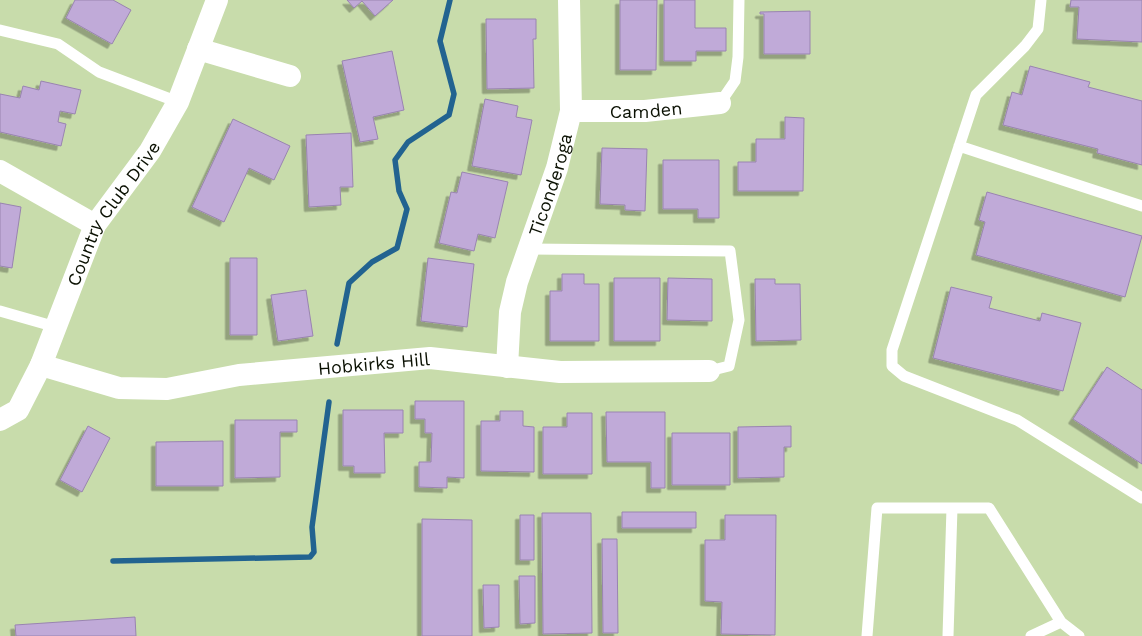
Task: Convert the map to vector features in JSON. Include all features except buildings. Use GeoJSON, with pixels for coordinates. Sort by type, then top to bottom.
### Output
{"type":"FeatureCollection","features":[{"type":"Feature","properties":{"kind":"street","name":"Country Club Drive"},"geometry":{"type":"LineString","coordinates":[[0,420],[18,410],[41,365],[95,225],[150,151],[178,102],[217,0]]}},
{"type":"Feature","properties":{"kind":"street","name":"Ticonderoga"},"geometry":{"type":"LineString","coordinates":[[507,367],[510,312],[517,282],[557,168],[571,111],[569,0]]}},
{"type":"Feature","properties":{"kind":"street"},"geometry":{"type":"LineString","coordinates":[[198,48],[290,76]]}},
{"type":"Feature","properties":{"kind":"street","name":"Camden"},"geometry":{"type":"LineString","coordinates":[[571,111],[645,111],[720,103]]}},
{"type":"Feature","properties":{"kind":"street"},"geometry":{"type":"LineString","coordinates":[[0,171],[95,225]]}},
{"type":"Feature","properties":{"kind":"street","name":"Hobkirks Hill"},"geometry":{"type":"LineString","coordinates":[[41,365],[119,388],[168,389],[239,375],[430,358],[560,372],[709,372]]}},
{"type":"Feature","properties":{"kind":"lane"},"geometry":{"type":"LineString","coordinates":[[720,103],[735,81],[738,57],[739,0]]}},
{"type":"Feature","properties":{"kind":"lane"},"geometry":{"type":"LineString","coordinates":[[1040,0],[1038,29],[976,95],[892,350],[892,366],[904,376],[1017,420],[1142,498]]}},
{"type":"Feature","properties":{"kind":"lane"},"geometry":{"type":"LineString","coordinates":[[0,30],[58,44],[98,72],[178,102]]}},
{"type":"Feature","properties":{"kind":"lane"},"geometry":{"type":"LineString","coordinates":[[959,146],[1142,206]]}},
{"type":"Feature","properties":{"kind":"lane"},"geometry":{"type":"LineString","coordinates":[[530,249],[730,250],[739,320],[729,366],[709,372]]}},
{"type":"Feature","properties":{"kind":"lane"},"geometry":{"type":"LineString","coordinates":[[0,311],[56,326]]}},
{"type":"Feature","properties":{"kind":"lane"},"geometry":{"type":"LineString","coordinates":[[867,636],[877,508],[989,508],[1061,622],[1079,636]]}},
{"type":"Feature","properties":{"kind":"lane"},"geometry":{"type":"LineString","coordinates":[[948,636],[952,508]]}},
{"type":"Feature","properties":{"kind":"lane"},"geometry":{"type":"LineString","coordinates":[[1031,636],[1061,622]]}},
{"type":"Feature","properties":{"kind":"waterway"},"geometry":{"type":"LineString","coordinates":[[337,344],[349,283],[372,262],[397,248],[407,209],[399,191],[395,160],[408,142],[449,115],[454,94],[440,41],[450,0]]}},
{"type":"Feature","properties":{"kind":"waterway"},"geometry":{"type":"LineString","coordinates":[[113,561],[310,557],[314,552],[312,527],[329,402]]}}]}
